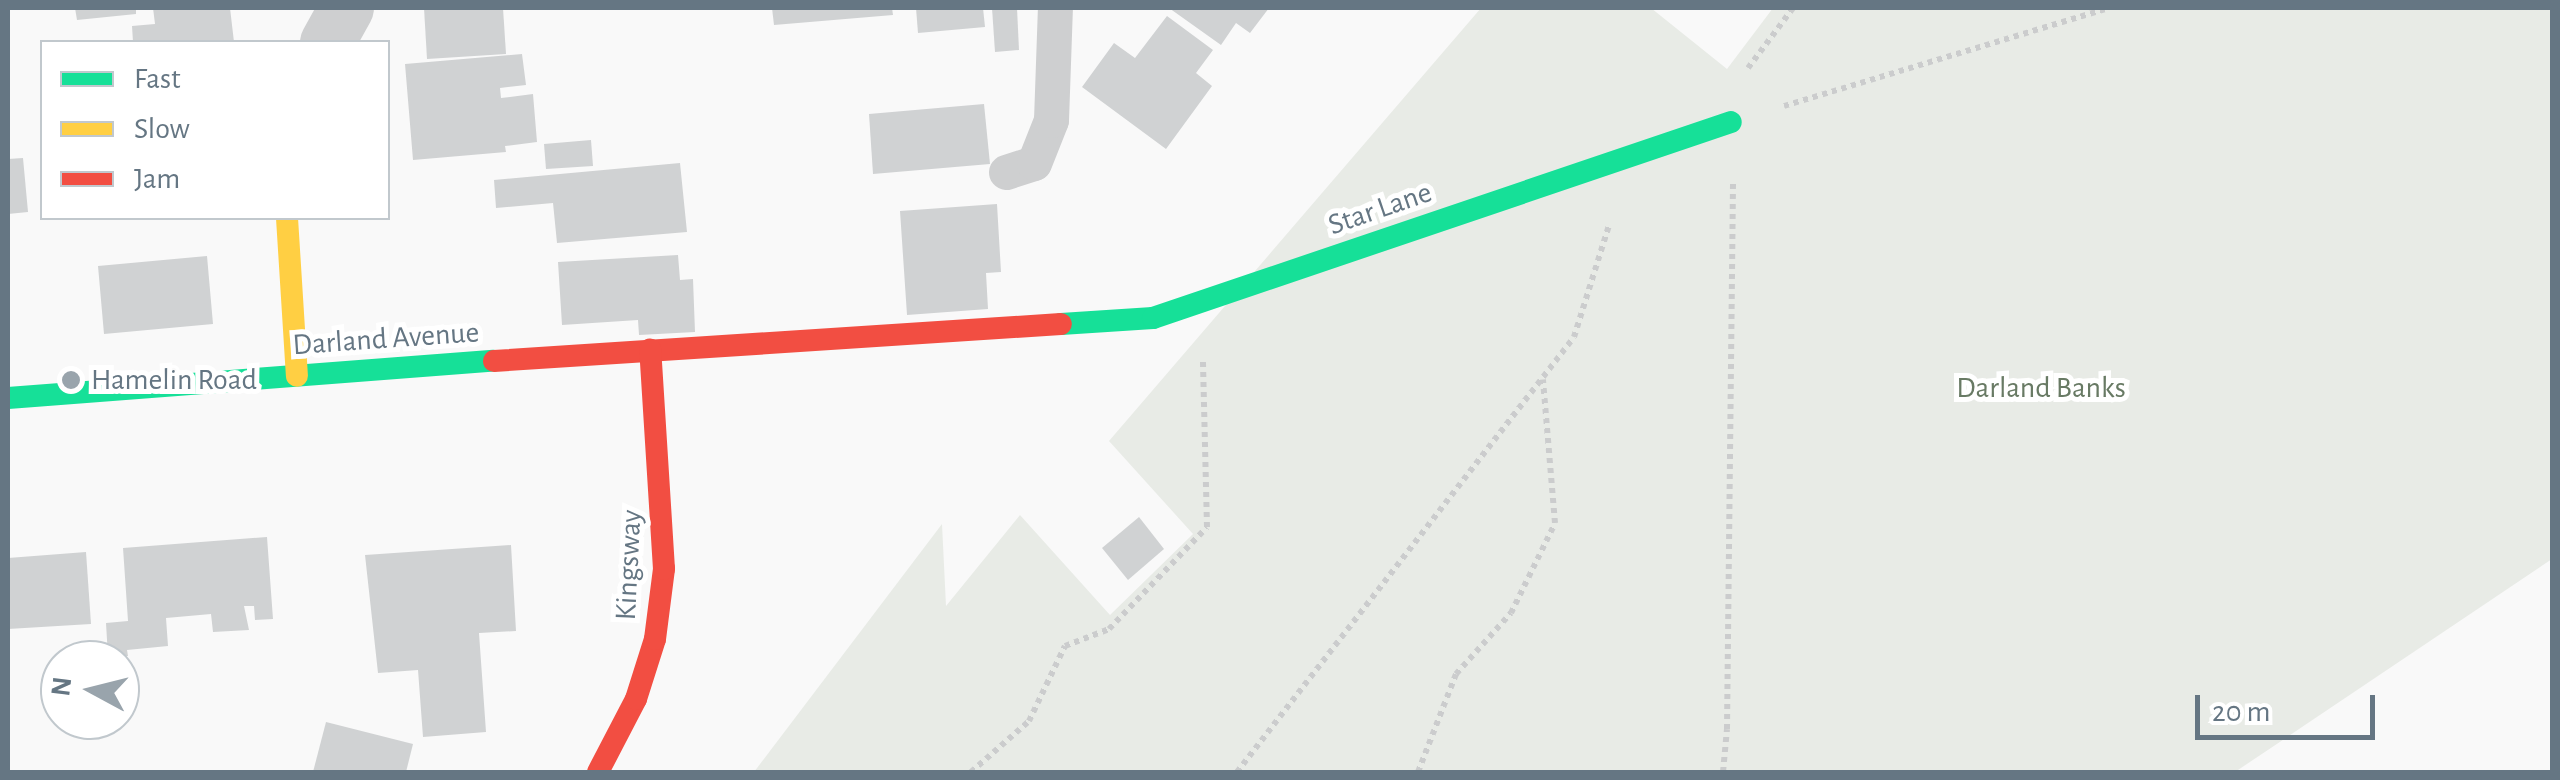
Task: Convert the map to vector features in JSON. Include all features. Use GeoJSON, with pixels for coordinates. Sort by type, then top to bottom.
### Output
{"type":"FeatureCollection","features":[{"type":"Feature","properties":{"kind":"street"},"geometry":{"type":"LineString","coordinates":[[328,40],[346,8]]}},
{"type":"Feature","properties":{"kind":"street","name":"Star Lane"},"geometry":{"type":"LineString","coordinates":[[650,349],[1153,318],[1731,122]]}},
{"type":"Feature","properties":{"kind":"street"},"geometry":{"type":"LineString","coordinates":[[287,220],[297,376]]}},
{"type":"Feature","properties":{"kind":"street","name":"Darland Avenue"},"geometry":{"type":"LineString","coordinates":[[8,398],[650,349]]}},
{"type":"Feature","properties":{"kind":"street","name":"Kingsway"},"geometry":{"type":"LineString","coordinates":[[598,772],[636,700],[655,639],[664,569],[650,349]]}},
{"type":"Feature","properties":{"kind":"lane"},"geometry":{"type":"LineString","coordinates":[[1006,172],[1034,163],[1051,120],[1055,8]]}},
{"type":"Feature","properties":{"kind":"path"},"geometry":{"type":"LineString","coordinates":[[1723,772],[1729,613],[1731,122],[2108,8]]}},
{"type":"Feature","properties":{"kind":"path"},"geometry":{"type":"LineString","coordinates":[[1237,772],[1574,337],[1630,156]]}},
{"type":"Feature","properties":{"kind":"path"},"geometry":{"type":"LineString","coordinates":[[971,772],[1029,721],[1065,646],[1109,629],[1207,527],[1200,302]]}},
{"type":"Feature","properties":{"kind":"path"},"geometry":{"type":"LineString","coordinates":[[1418,772],[1456,674],[1511,612],[1555,523],[1543,377]]}},
{"type":"Feature","properties":{"kind":"green space","name":"Darland Banks"},"geometry":{"type":"Polygon","coordinates":[[[1481,8],[1651,8],[1727,69],[1773,8],[2552,8],[2552,559],[2235,772],[754,772],[942,524],[946,606],[1020,515],[1110,615],[1193,534],[1109,441],[1481,8]]]}},
{"type":"Feature","properties":{"kind":"building"},"geometry":{"type":"Polygon","coordinates":[[[75,8],[136,8],[136,14],[77,20],[75,8]]]}},
{"type":"Feature","properties":{"kind":"building"},"geometry":{"type":"Polygon","coordinates":[[[153,8],[230,8],[234,40],[133,40],[132,26],[155,24],[153,8]]]}},
{"type":"Feature","properties":{"kind":"building"},"geometry":{"type":"Polygon","coordinates":[[[424,8],[503,8],[506,54],[427,59],[424,8]]]}},
{"type":"Feature","properties":{"kind":"building"},"geometry":{"type":"Polygon","coordinates":[[[772,8],[892,8],[893,15],[774,25],[772,8]]]}},
{"type":"Feature","properties":{"kind":"building"},"geometry":{"type":"Polygon","coordinates":[[[916,8],[983,8],[985,27],[918,33],[916,8]]]}},
{"type":"Feature","properties":{"kind":"building"},"geometry":{"type":"Polygon","coordinates":[[[992,8],[1017,8],[1019,50],[995,52],[992,8]]]}},
{"type":"Feature","properties":{"kind":"building"},"geometry":{"type":"Polygon","coordinates":[[[1169,8],[1269,8],[1250,33],[1236,23],[1221,45],[1169,8]]]}},
{"type":"Feature","properties":{"kind":"building"},"geometry":{"type":"Polygon","coordinates":[[[1167,16],[1213,50],[1196,73],[1212,86],[1166,149],[1082,87],[1114,43],[1135,58],[1167,16]]]}},
{"type":"Feature","properties":{"kind":"building"},"geometry":{"type":"Polygon","coordinates":[[[522,54],[526,85],[500,88],[501,98],[533,94],[537,142],[505,146],[506,152],[413,160],[405,64],[522,54]]]}},
{"type":"Feature","properties":{"kind":"building"},"geometry":{"type":"Polygon","coordinates":[[[984,104],[990,164],[873,174],[869,114],[984,104]]]}},
{"type":"Feature","properties":{"kind":"building"},"geometry":{"type":"Polygon","coordinates":[[[591,140],[593,166],[546,169],[544,144],[591,140]]]}},
{"type":"Feature","properties":{"kind":"building"},"geometry":{"type":"Polygon","coordinates":[[[23,158],[28,212],[8,214],[8,159],[23,158]]]}},
{"type":"Feature","properties":{"kind":"building"},"geometry":{"type":"Polygon","coordinates":[[[680,163],[687,232],[557,243],[553,203],[496,208],[494,180],[680,163]]]}},
{"type":"Feature","properties":{"kind":"building"},"geometry":{"type":"Polygon","coordinates":[[[997,204],[1001,272],[986,273],[988,309],[907,315],[900,211],[997,204]]]}},
{"type":"Feature","properties":{"kind":"building"},"geometry":{"type":"Polygon","coordinates":[[[678,255],[680,280],[693,279],[695,332],[639,335],[638,320],[562,325],[558,262],[678,255]]]}},
{"type":"Feature","properties":{"kind":"building"},"geometry":{"type":"Polygon","coordinates":[[[207,256],[213,324],[104,334],[98,266],[207,256]]]}},
{"type":"Feature","properties":{"kind":"building"},"geometry":{"type":"Polygon","coordinates":[[[1139,517],[1164,549],[1128,580],[1102,548],[1139,517]]]}},
{"type":"Feature","properties":{"kind":"building"},"geometry":{"type":"Polygon","coordinates":[[[267,537],[273,619],[255,620],[254,606],[244,606],[249,630],[213,632],[211,614],[166,618],[168,646],[140,649],[140,640],[107,640],[106,623],[128,621],[123,548],[267,537]]]}},
{"type":"Feature","properties":{"kind":"building"},"geometry":{"type":"Polygon","coordinates":[[[511,545],[516,631],[479,633],[486,732],[423,737],[418,670],[378,673],[365,555],[511,545]]]}},
{"type":"Feature","properties":{"kind":"building"},"geometry":{"type":"Polygon","coordinates":[[[86,552],[91,624],[8,629],[8,558],[86,552]]]}},
{"type":"Feature","properties":{"kind":"building"},"geometry":{"type":"Polygon","coordinates":[[[326,722],[413,744],[406,772],[313,772],[326,722]]]}},
{"type":"Feature","properties":{"kind":"traffic: fast"},"geometry":{"type":"LineString","coordinates":[[1061,324],[1153,318],[1731,122]]}},
{"type":"Feature","properties":{"kind":"traffic: fast"},"geometry":{"type":"LineString","coordinates":[[8,398],[494,361]]}},
{"type":"Feature","properties":{"kind":"traffic: slow"},"geometry":{"type":"LineString","coordinates":[[287,220],[297,376]]}},
{"type":"Feature","properties":{"kind":"traffic: jam"},"geometry":{"type":"LineString","coordinates":[[494,361],[1061,324]]}},
{"type":"Feature","properties":{"kind":"traffic: jam"},"geometry":{"type":"LineString","coordinates":[[598,772],[636,699],[655,639],[664,569],[650,349]]}},
{"type":"Feature","properties":{"kind":"place","name":"Hamelin Road"},"geometry":{"type":"Point","coordinates":[71,380]}}]}
